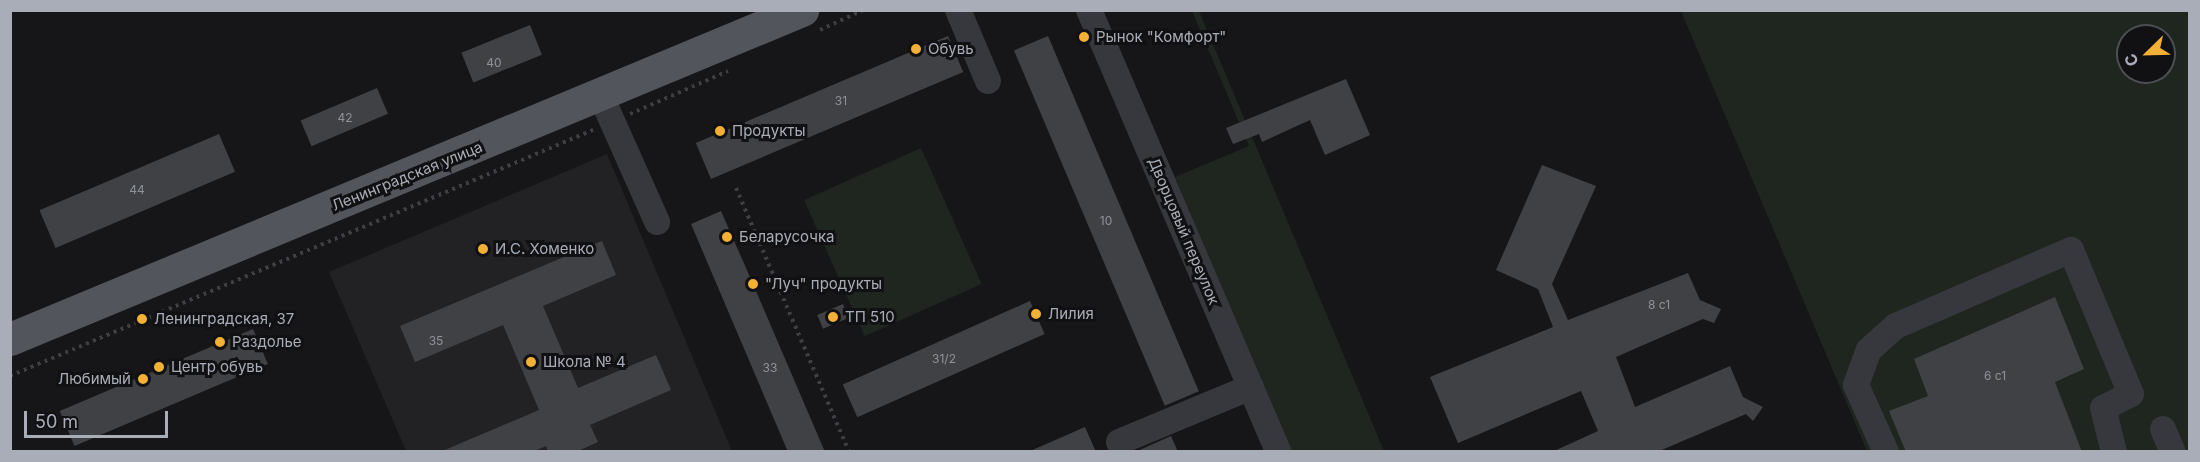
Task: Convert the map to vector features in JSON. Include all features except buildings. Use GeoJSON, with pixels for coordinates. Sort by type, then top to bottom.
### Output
{"type":"FeatureCollection","features":[{"type":"Feature","properties":{"kind":"main road","name":"Ленинградская улица"},"geometry":{"type":"LineString","coordinates":[[10,339],[606,109],[806,22]]}},
{"type":"Feature","properties":{"kind":"street"},"geometry":{"type":"LineString","coordinates":[[958,10],[988,81]]}},
{"type":"Feature","properties":{"kind":"street","name":"Дворцовый переулок"},"geometry":{"type":"LineString","coordinates":[[1089,10],[1278,452]]}},
{"type":"Feature","properties":{"kind":"street"},"geometry":{"type":"LineString","coordinates":[[606,109],[657,222]]}},
{"type":"Feature","properties":{"kind":"street"},"geometry":{"type":"LineString","coordinates":[[1886,452],[1856,385],[1869,350],[1896,326],[2071,250],[2131,394],[2103,408],[2114,452]]}},
{"type":"Feature","properties":{"kind":"street"},"geometry":{"type":"LineString","coordinates":[[1119,442],[1251,387]]}},
{"type":"Feature","properties":{"kind":"path"},"geometry":{"type":"LineString","coordinates":[[806,22],[863,10]]}},
{"type":"Feature","properties":{"kind":"path"},"geometry":{"type":"LineString","coordinates":[[10,376],[606,109],[735,68]]}},
{"type":"Feature","properties":{"kind":"path"},"geometry":{"type":"LineString","coordinates":[[736,188],[849,452]]}},
{"type":"Feature","properties":{"kind":"shaded area"},"geometry":{"type":"Polygon","coordinates":[[[1192,11],[1199,11],[1384,451],[1290,451],[1175,177],[1249,146],[1192,11]]]}},
{"type":"Feature","properties":{"kind":"shaded area"},"geometry":{"type":"Polygon","coordinates":[[[1681,11],[2189,11],[2189,451],[1867,451],[1681,11]]]}},
{"type":"Feature","properties":{"kind":"shaded area"},"geometry":{"type":"Polygon","coordinates":[[[921,148],[982,284],[865,336],[804,200],[921,148]]]}},
{"type":"Feature","properties":{"kind":"shaded area","name":"Школа № 4"},"geometry":{"type":"Polygon","coordinates":[[[607,154],[732,451],[406,451],[329,272],[607,154]]]}},
{"type":"Feature","properties":{"kind":"place","name":"Рынок \"Комфорт\""},"geometry":{"type":"Point","coordinates":[1084,37]}},
{"type":"Feature","properties":{"kind":"place","name":"Обувь"},"geometry":{"type":"Point","coordinates":[916,49]}},
{"type":"Feature","properties":{"kind":"place","name":"Продукты"},"geometry":{"type":"Point","coordinates":[720,131]}},
{"type":"Feature","properties":{"kind":"place","name":"Беларусочка"},"geometry":{"type":"Point","coordinates":[727,237]}},
{"type":"Feature","properties":{"kind":"place","name":"И.С. Хоменко"},"geometry":{"type":"Point","coordinates":[483,249]}},
{"type":"Feature","properties":{"kind":"place","name":"\"Луч\" продукты"},"geometry":{"type":"Point","coordinates":[753,284]}},
{"type":"Feature","properties":{"kind":"place","name":"Лилия"},"geometry":{"type":"Point","coordinates":[1036,314]}},
{"type":"Feature","properties":{"kind":"place","name":"ТП 510"},"geometry":{"type":"Point","coordinates":[833,317]}},
{"type":"Feature","properties":{"kind":"place","name":"Ленинградская, 37"},"geometry":{"type":"Point","coordinates":[142,319]}},
{"type":"Feature","properties":{"kind":"place","name":"Раздолье"},"geometry":{"type":"Point","coordinates":[220,342]}},
{"type":"Feature","properties":{"kind":"place","name":"Школа № 4"},"geometry":{"type":"Point","coordinates":[531,362]}},
{"type":"Feature","properties":{"kind":"place","name":"Центр обувь"},"geometry":{"type":"Point","coordinates":[159,367]}},
{"type":"Feature","properties":{"kind":"place","name":"Любимый"},"geometry":{"type":"Point","coordinates":[143,379]}}]}
